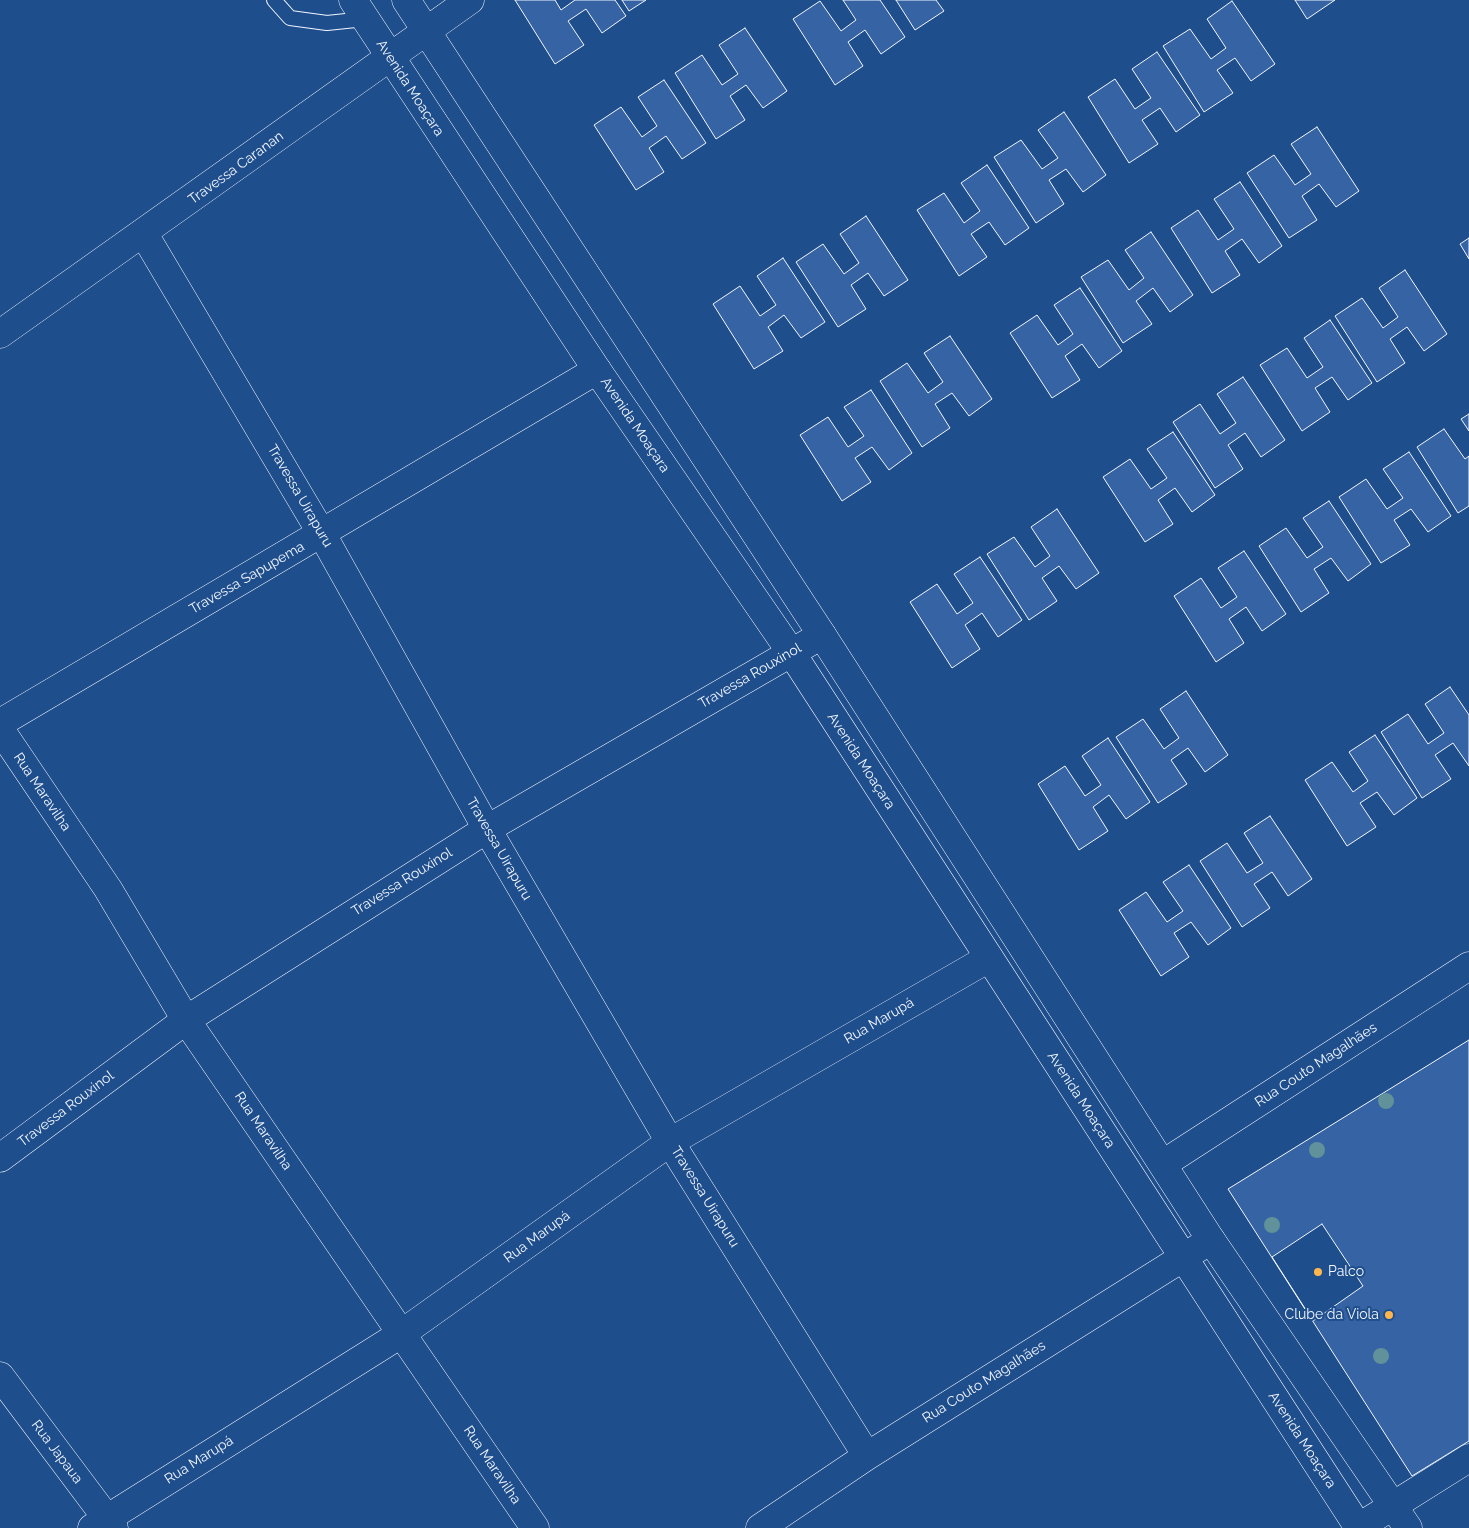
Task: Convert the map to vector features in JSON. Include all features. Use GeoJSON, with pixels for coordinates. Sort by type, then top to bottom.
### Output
{"type":"FeatureCollection","features":[{"type":"Feature","properties":{"kind":"street"},"geometry":{"type":"LineString","coordinates":[[406,0],[822,635],[1211,1240],[1401,1517]]}},
{"type":"Feature","properties":{"kind":"street","name":"Travessa Caranan"},"geometry":{"type":"LineString","coordinates":[[0,334],[144,234],[470,0]]}},
{"type":"Feature","properties":{"kind":"street","name":"Avenida Moaçara"},"geometry":{"type":"LineString","coordinates":[[359,10],[597,370],[791,652],[1359,1527]]}},
{"type":"Feature","properties":{"kind":"street","name":"Travessa Uirapuru"},"geometry":{"type":"LineString","coordinates":[[144,234],[322,534],[487,828],[670,1142],[867,1456]]}},
{"type":"Feature","properties":{"kind":"street","name":"Travessa Sapupema"},"geometry":{"type":"LineString","coordinates":[[0,723],[597,370]]}},
{"type":"Feature","properties":{"kind":"street","name":"Travessa Rouxinol"},"geometry":{"type":"LineString","coordinates":[[0,1158],[186,1020],[487,828],[822,635]]}},
{"type":"Feature","properties":{"kind":"street","name":"Rua Maravilha"},"geometry":{"type":"LineString","coordinates":[[0,729],[108,889],[186,1020],[535,1528]]}},
{"type":"Feature","properties":{"kind":"street","name":"Rua Marupá"},"geometry":{"type":"LineString","coordinates":[[104,1525],[401,1334],[670,1142],[989,958]]}},
{"type":"Feature","properties":{"kind":"street","name":"Rua Couto Magalhães"},"geometry":{"type":"LineString","coordinates":[[1163,1164],[1469,966]]}},
{"type":"Feature","properties":{"kind":"street","name":"Rua Couto Magalhães"},"geometry":{"type":"LineString","coordinates":[[760,1528],[867,1456],[1211,1240]]}},
{"type":"Feature","properties":{"kind":"street","name":"Rua Japaua"},"geometry":{"type":"LineString","coordinates":[[0,1376],[104,1525]]}},
{"type":"Feature","properties":{"kind":"street"},"geometry":{"type":"LineString","coordinates":[[1359,1527],[1401,1517],[1469,1458]]}},
{"type":"Feature","properties":{"kind":"lane"},"geometry":{"type":"LineString","coordinates":[[274,0],[290,18],[327,24],[359,10]]}},
{"type":"Feature","properties":{"kind":"building"},"geometry":{"type":"Polygon","coordinates":[[[515,0],[555,0],[561,10],[575,0],[615,0],[626,16],[602,33],[586,9],[568,21],[584,45],[555,64],[515,0]]]}},
{"type":"Feature","properties":{"kind":"building"},"geometry":{"type":"Polygon","coordinates":[[[622,0],[646,0],[629,11],[622,0]]]}},
{"type":"Feature","properties":{"kind":"building"},"geometry":{"type":"Polygon","coordinates":[[[843,0],[880,0],[905,37],[881,54],[865,30],[848,42],[863,66],[835,85],[793,19],[820,1],[841,31],[856,20],[843,0]]]}},
{"type":"Feature","properties":{"kind":"building"},"geometry":{"type":"Polygon","coordinates":[[[896,0],[936,0],[944,11],[915,30],[896,0]]]}},
{"type":"Feature","properties":{"kind":"building"},"geometry":{"type":"Polygon","coordinates":[[[1295,0],[1335,0],[1307,19],[1295,0]]]}},
{"type":"Feature","properties":{"kind":"building"},"geometry":{"type":"Polygon","coordinates":[[[1232,1],[1275,64],[1251,81],[1235,58],[1217,70],[1233,93],[1204,112],[1163,46],[1190,29],[1211,59],[1226,48],[1207,19],[1232,1]]]}},
{"type":"Feature","properties":{"kind":"building"},"geometry":{"type":"Polygon","coordinates":[[[745,28],[787,91],[763,108],[746,85],[730,96],[745,120],[716,139],[675,73],[702,55],[722,85],[738,74],[719,45],[745,28]]]}},
{"type":"Feature","properties":{"kind":"building"},"geometry":{"type":"Polygon","coordinates":[[[1157,52],[1200,115],[1176,132],[1160,108],[1142,120],[1158,144],[1129,163],[1088,97],[1115,79],[1135,109],[1151,98],[1132,69],[1157,52]]]}},
{"type":"Feature","properties":{"kind":"building"},"geometry":{"type":"Polygon","coordinates":[[[664,80],[706,143],[682,159],[666,136],[649,148],[664,172],[636,190],[594,125],[621,107],[642,137],[657,126],[638,97],[664,80]]]}},
{"type":"Feature","properties":{"kind":"building"},"geometry":{"type":"Polygon","coordinates":[[[1064,112],[1106,175],[1083,192],[1066,169],[1049,180],[1064,204],[1036,223],[994,157],[1021,140],[1042,169],[1058,158],[1038,130],[1064,112]]]}},
{"type":"Feature","properties":{"kind":"building"},"geometry":{"type":"Polygon","coordinates":[[[1317,127],[1359,191],[1336,207],[1319,184],[1302,196],[1317,220],[1289,238],[1247,173],[1274,155],[1295,185],[1311,174],[1291,144],[1317,127]]]}},
{"type":"Feature","properties":{"kind":"building"},"geometry":{"type":"Polygon","coordinates":[[[987,165],[1029,228],[1005,245],[989,222],[971,234],[987,257],[959,276],[917,210],[944,193],[964,223],[980,211],[961,183],[987,165]]]}},
{"type":"Feature","properties":{"kind":"building"},"geometry":{"type":"Polygon","coordinates":[[[1240,182],[1282,246],[1259,263],[1242,239],[1225,251],[1240,275],[1212,293],[1171,228],[1198,210],[1218,240],[1234,229],[1214,199],[1240,182]]]}},
{"type":"Feature","properties":{"kind":"building"},"geometry":{"type":"Polygon","coordinates":[[[866,216],[908,280],[884,296],[868,273],[851,285],[866,309],[838,327],[796,262],[823,244],[844,274],[859,263],[840,234],[866,216]]]}},
{"type":"Feature","properties":{"kind":"building"},"geometry":{"type":"Polygon","coordinates":[[[1151,232],[1193,295],[1170,312],[1153,288],[1136,301],[1152,324],[1123,343],[1081,277],[1108,260],[1129,290],[1144,278],[1125,250],[1151,232]]]}},
{"type":"Feature","properties":{"kind":"building"},"geometry":{"type":"Polygon","coordinates":[[[1469,238],[1469,259],[1460,244],[1469,238]]]}},
{"type":"Feature","properties":{"kind":"building"},"geometry":{"type":"Polygon","coordinates":[[[783,258],[825,322],[801,338],[784,315],[768,327],[783,351],[754,369],[713,304],[740,286],[760,316],[776,305],[757,276],[783,258]]]}},
{"type":"Feature","properties":{"kind":"building"},"geometry":{"type":"Polygon","coordinates":[[[1405,270],[1447,334],[1424,351],[1407,327],[1390,339],[1405,363],[1377,382],[1335,316],[1362,298],[1383,328],[1398,317],[1379,288],[1405,270]]]}},
{"type":"Feature","properties":{"kind":"building"},"geometry":{"type":"Polygon","coordinates":[[[1080,288],[1122,351],[1099,368],[1082,344],[1065,356],[1080,380],[1052,398],[1010,333],[1037,315],[1058,345],[1073,334],[1054,305],[1080,288]]]}},
{"type":"Feature","properties":{"kind":"building"},"geometry":{"type":"Polygon","coordinates":[[[1330,320],[1372,383],[1348,400],[1332,377],[1315,388],[1330,412],[1302,431],[1260,365],[1287,348],[1307,378],[1323,367],[1304,338],[1330,320]]]}},
{"type":"Feature","properties":{"kind":"building"},"geometry":{"type":"Polygon","coordinates":[[[950,336],[992,399],[969,416],[952,393],[935,404],[950,428],[922,447],[880,381],[907,363],[928,393],[943,382],[924,353],[950,336]]]}},
{"type":"Feature","properties":{"kind":"building"},"geometry":{"type":"Polygon","coordinates":[[[1243,377],[1285,440],[1261,457],[1245,433],[1228,445],[1243,469],[1215,488],[1173,422],[1200,404],[1220,434],[1236,423],[1217,394],[1243,377]]]}},
{"type":"Feature","properties":{"kind":"building"},"geometry":{"type":"Polygon","coordinates":[[[871,390],[912,453],[889,470],[872,447],[855,458],[871,482],[842,501],[800,435],[828,417],[848,447],[864,436],[844,407],[871,390]]]}},
{"type":"Feature","properties":{"kind":"building"},"geometry":{"type":"Polygon","coordinates":[[[1469,414],[1469,431],[1461,419],[1469,414]]]}},
{"type":"Feature","properties":{"kind":"building"},"geometry":{"type":"Polygon","coordinates":[[[1444,429],[1465,459],[1469,456],[1469,506],[1458,513],[1417,447],[1444,429]]]}},
{"type":"Feature","properties":{"kind":"building"},"geometry":{"type":"Polygon","coordinates":[[[1173,432],[1215,495],[1192,512],[1175,488],[1158,500],[1173,524],[1145,542],[1103,477],[1130,459],[1151,489],[1167,478],[1147,449],[1173,432]]]}},
{"type":"Feature","properties":{"kind":"building"},"geometry":{"type":"Polygon","coordinates":[[[1409,452],[1451,516],[1428,532],[1411,509],[1394,520],[1410,545],[1381,563],[1339,497],[1366,479],[1387,509],[1403,498],[1383,469],[1409,452]]]}},
{"type":"Feature","properties":{"kind":"building"},"geometry":{"type":"Polygon","coordinates":[[[1329,501],[1371,564],[1348,581],[1331,558],[1314,569],[1329,593],[1301,612],[1259,546],[1286,528],[1307,558],[1323,547],[1303,518],[1329,501]]]}},
{"type":"Feature","properties":{"kind":"building"},"geometry":{"type":"Polygon","coordinates":[[[1057,509],[1099,573],[1076,589],[1059,566],[1042,578],[1057,601],[1029,620],[987,554],[1014,537],[1035,567],[1050,556],[1031,527],[1057,509]]]}},
{"type":"Feature","properties":{"kind":"building"},"geometry":{"type":"Polygon","coordinates":[[[1244,551],[1286,614],[1262,631],[1246,607],[1229,619],[1244,643],[1216,662],[1174,596],[1201,578],[1221,608],[1237,597],[1218,568],[1244,551]]]}},
{"type":"Feature","properties":{"kind":"building"},"geometry":{"type":"Polygon","coordinates":[[[980,557],[1022,620],[998,637],[982,613],[965,625],[980,649],[952,668],[910,602],[937,584],[957,614],[973,603],[954,574],[980,557]]]}},
{"type":"Feature","properties":{"kind":"building"},"geometry":{"type":"Polygon","coordinates":[[[1450,687],[1469,715],[1469,766],[1453,743],[1435,755],[1451,779],[1422,798],[1381,732],[1408,714],[1428,744],[1444,733],[1425,704],[1450,687]]]}},
{"type":"Feature","properties":{"kind":"building"},"geometry":{"type":"Polygon","coordinates":[[[1186,691],[1228,755],[1205,772],[1188,748],[1171,760],[1187,784],[1158,803],[1116,737],[1143,719],[1164,749],[1179,738],[1160,709],[1186,691]]]}},
{"type":"Feature","properties":{"kind":"building"},"geometry":{"type":"Polygon","coordinates":[[[1375,735],[1417,798],[1394,815],[1377,792],[1360,803],[1376,827],[1347,846],[1305,780],[1332,762],[1353,792],[1368,781],[1349,752],[1375,735]]]}},
{"type":"Feature","properties":{"kind":"building"},"geometry":{"type":"Polygon","coordinates":[[[1108,738],[1150,802],[1126,819],[1109,795],[1093,807],[1108,831],[1079,850],[1038,784],[1065,766],[1085,796],[1101,785],[1082,756],[1108,738]]]}},
{"type":"Feature","properties":{"kind":"building"},"geometry":{"type":"Polygon","coordinates":[[[1270,816],[1312,879],[1288,896],[1272,872],[1254,884],[1270,908],[1242,927],[1200,861],[1227,843],[1247,873],[1263,863],[1244,833],[1270,816]]]}},
{"type":"Feature","properties":{"kind":"building"},"geometry":{"type":"Polygon","coordinates":[[[1189,865],[1231,928],[1208,945],[1191,922],[1174,933],[1189,957],[1161,976],[1119,910],[1146,892],[1167,922],[1183,911],[1163,882],[1189,865]]]}},
{"type":"Feature","properties":{"kind":"building","name":"Clube da Viola"},"geometry":{"type":"Polygon","coordinates":[[[1469,1040],[1469,1441],[1412,1476],[1228,1189],[1469,1040]]]}},
{"type":"Feature","properties":{"kind":"building","name":"Palco"},"geometry":{"type":"Polygon","coordinates":[[[1322,1224],[1363,1286],[1313,1321],[1272,1257],[1322,1224]]]}},
{"type":"Feature","properties":{"kind":"place","name":"Palco"},"geometry":{"type":"Point","coordinates":[1318,1272]}},
{"type":"Feature","properties":{"kind":"place","name":"Clube da Viola"},"geometry":{"type":"Point","coordinates":[1389,1315]}}]}
